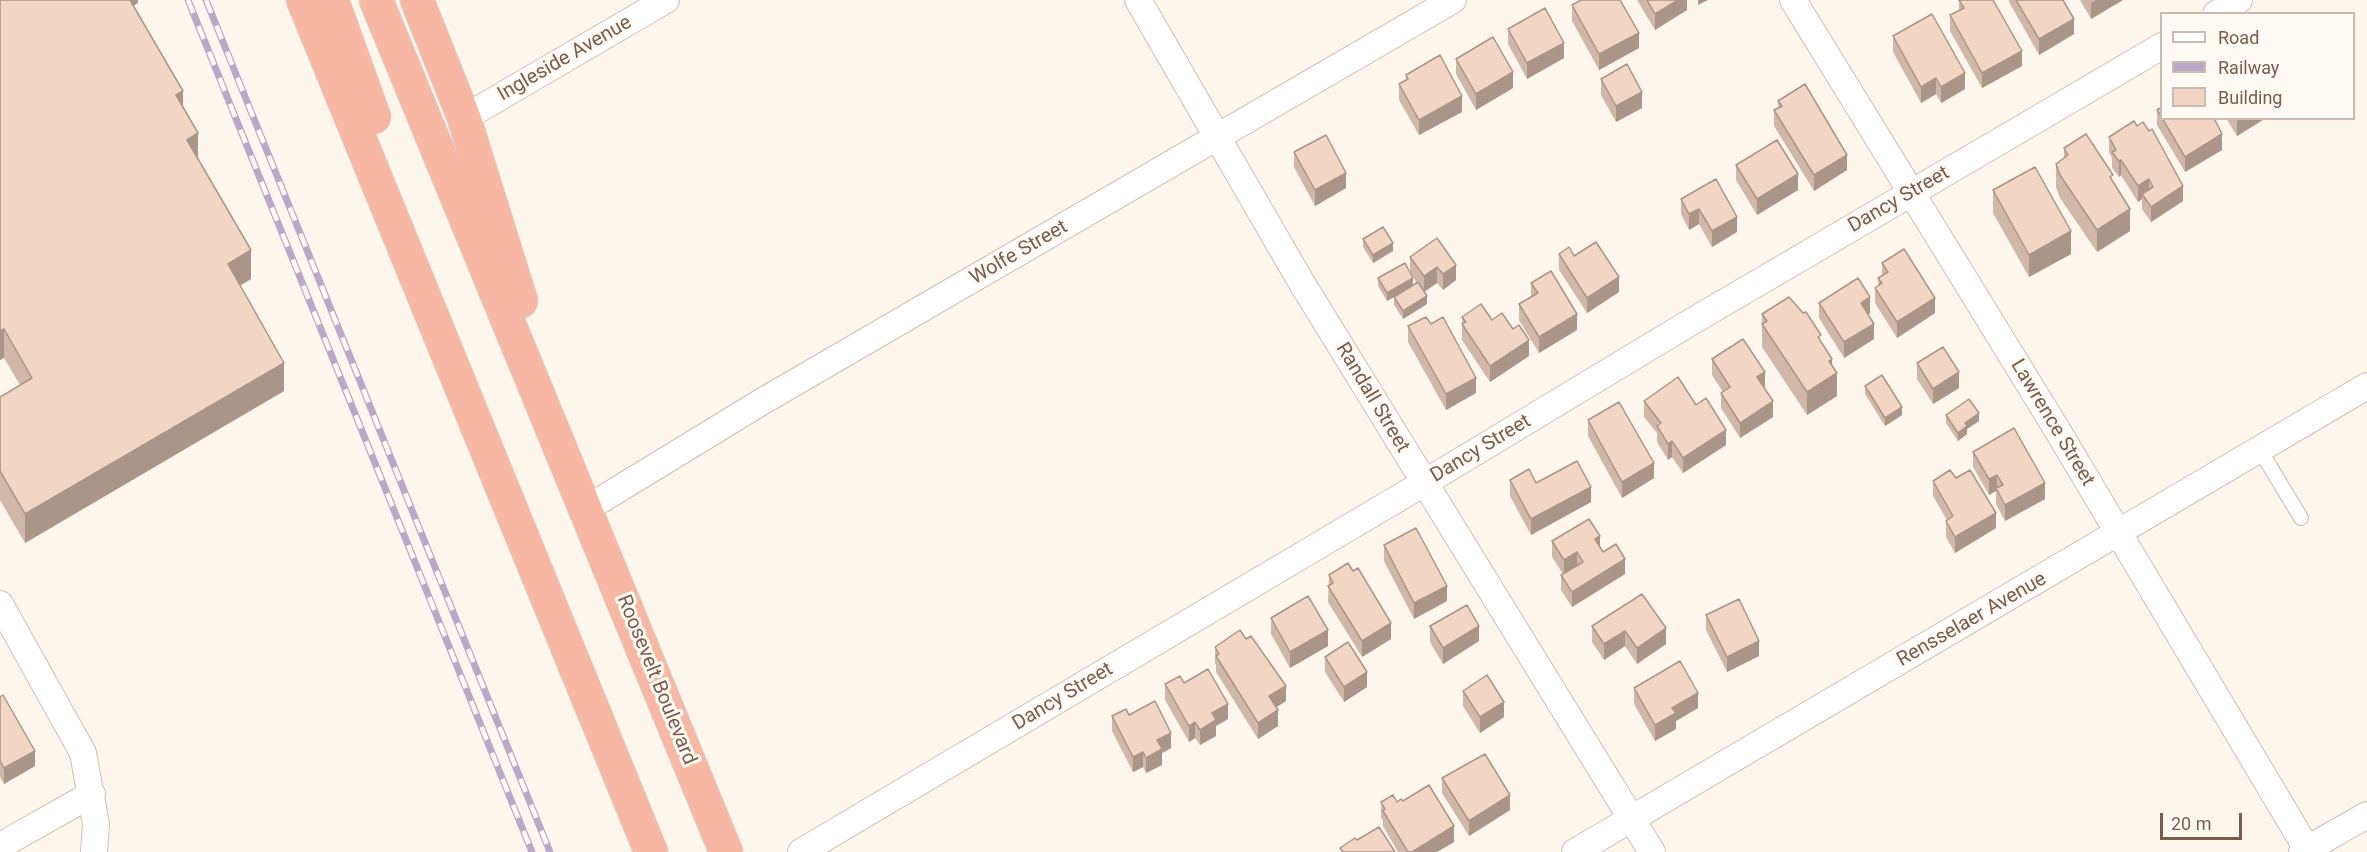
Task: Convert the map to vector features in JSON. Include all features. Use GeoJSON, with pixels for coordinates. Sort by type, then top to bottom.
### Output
{"type":"FeatureCollection","features":[{"type":"Feature","properties":{"kind":"highway"},"geometry":{"type":"LineString","coordinates":[[303,0],[525,538],[651,852]]}},
{"type":"Feature","properties":{"kind":"highway"},"geometry":{"type":"LineString","coordinates":[[332,0],[525,538]]}},
{"type":"Feature","properties":{"kind":"highway"},"geometry":{"type":"LineString","coordinates":[[376,0],[586,509]]}},
{"type":"Feature","properties":{"kind":"highway"},"geometry":{"type":"LineString","coordinates":[[417,0],[464,118],[586,509]]}},
{"type":"Feature","properties":{"kind":"highway","name":"Roosevelt Boulevard"},"geometry":{"type":"LineString","coordinates":[[586,509],[726,852]]}},
{"type":"Feature","properties":{"kind":"street","name":"Ingleside Avenue"},"geometry":{"type":"LineString","coordinates":[[464,118],[666,0]]}},
{"type":"Feature","properties":{"kind":"street","name":"Randall Street"},"geometry":{"type":"LineString","coordinates":[[1138,0],[1424,483],[1652,852]]}},
{"type":"Feature","properties":{"kind":"street","name":"Wolfe Street"},"geometry":{"type":"LineString","coordinates":[[586,509],[763,401],[1453,0]]}},
{"type":"Feature","properties":{"kind":"street","name":"Lawrence Street"},"geometry":{"type":"LineString","coordinates":[[1793,0],[1912,192],[2305,850]]}},
{"type":"Feature","properties":{"kind":"street"},"geometry":{"type":"LineString","coordinates":[[2219,12],[2239,0]]}},
{"type":"Feature","properties":{"kind":"street","name":"Dancy Street"},"geometry":{"type":"LineString","coordinates":[[801,852],[2160,47]]}},
{"type":"Feature","properties":{"kind":"street","name":"Rensselaer Avenue"},"geometry":{"type":"LineString","coordinates":[[1575,852],[2367,386]]}},
{"type":"Feature","properties":{"kind":"street"},"geometry":{"type":"LineString","coordinates":[[0,604],[79,743],[92,794],[96,824],[94,852]]}},
{"type":"Feature","properties":{"kind":"street"},"geometry":{"type":"LineString","coordinates":[[0,846],[92,794]]}},
{"type":"Feature","properties":{"kind":"street"},"geometry":{"type":"LineString","coordinates":[[2305,850],[2367,815]]}},
{"type":"Feature","properties":{"kind":"lane"},"geometry":{"type":"LineString","coordinates":[[2260,450],[2301,518]]}},
{"type":"Feature","properties":{"kind":"building"},"geometry":{"type":"Polygon","coordinates":[[[0,0],[130,0],[183,91],[176,95],[198,133],[187,140],[251,250],[228,264],[284,363],[25,514],[0,471],[0,397],[32,378],[4,329],[0,331],[0,0]]]}},
{"type":"Feature","properties":{"kind":"building"},"geometry":{"type":"Polygon","coordinates":[[[1581,0],[1620,0],[1639,33],[1599,54],[1572,5],[1581,0]]]}},
{"type":"Feature","properties":{"kind":"building"},"geometry":{"type":"Polygon","coordinates":[[[1647,0],[1678,0],[1655,14],[1647,0]]]}},
{"type":"Feature","properties":{"kind":"building"},"geometry":{"type":"Polygon","coordinates":[[[1959,0],[1993,0],[2022,51],[1982,73],[1950,15],[1964,8],[1959,0]]]}},
{"type":"Feature","properties":{"kind":"building"},"geometry":{"type":"Polygon","coordinates":[[[2016,0],[2063,0],[2074,19],[2039,39],[2016,0]]]}},
{"type":"Feature","properties":{"kind":"building"},"geometry":{"type":"Polygon","coordinates":[[[1545,8],[1564,43],[1527,63],[1508,29],[1545,8]]]}},
{"type":"Feature","properties":{"kind":"building"},"geometry":{"type":"Polygon","coordinates":[[[1932,14],[1965,73],[1941,87],[1936,78],[1921,87],[1893,36],[1932,14]]]}},
{"type":"Feature","properties":{"kind":"building"},"geometry":{"type":"Polygon","coordinates":[[[1493,37],[1513,72],[1476,94],[1456,59],[1493,37]]]}},
{"type":"Feature","properties":{"kind":"building"},"geometry":{"type":"Polygon","coordinates":[[[1440,55],[1462,96],[1419,120],[1399,84],[1408,79],[1406,75],[1440,55]]]}},
{"type":"Feature","properties":{"kind":"building"},"geometry":{"type":"Polygon","coordinates":[[[1627,64],[1642,92],[1616,106],[1601,79],[1627,64]]]}},
{"type":"Feature","properties":{"kind":"building"},"geometry":{"type":"Polygon","coordinates":[[[1805,84],[1847,155],[1814,175],[1774,110],[1782,106],[1778,101],[1805,84]]]}},
{"type":"Feature","properties":{"kind":"building"},"geometry":{"type":"Polygon","coordinates":[[[2163,120],[2215,120],[2222,134],[2185,157],[2163,120]]]}},
{"type":"Feature","properties":{"kind":"building"},"geometry":{"type":"Polygon","coordinates":[[[2134,121],[2137,126],[2143,122],[2149,131],[2152,129],[2183,186],[2151,207],[2142,194],[2153,187],[2149,179],[2138,186],[2121,160],[2119,161],[2112,152],[2116,150],[2109,137],[2134,121]]]}},
{"type":"Feature","properties":{"kind":"building"},"geometry":{"type":"Polygon","coordinates":[[[2086,134],[2113,175],[2110,177],[2130,209],[2097,230],[2060,175],[2056,164],[2068,155],[2064,148],[2086,134]]]}},
{"type":"Feature","properties":{"kind":"building"},"geometry":{"type":"Polygon","coordinates":[[[1326,135],[1346,173],[1315,190],[1294,152],[1326,135]]]}},
{"type":"Feature","properties":{"kind":"building"},"geometry":{"type":"Polygon","coordinates":[[[1777,140],[1798,174],[1757,199],[1736,165],[1777,140]]]}},
{"type":"Feature","properties":{"kind":"building"},"geometry":{"type":"Polygon","coordinates":[[[2035,167],[2071,231],[2029,255],[1993,190],[2035,167]]]}},
{"type":"Feature","properties":{"kind":"building"},"geometry":{"type":"Polygon","coordinates":[[[1716,179],[1737,217],[1712,231],[1699,209],[1689,214],[1681,199],[1716,179]]]}},
{"type":"Feature","properties":{"kind":"building"},"geometry":{"type":"Polygon","coordinates":[[[1383,227],[1393,243],[1373,255],[1363,239],[1383,227]]]}},
{"type":"Feature","properties":{"kind":"building"},"geometry":{"type":"Polygon","coordinates":[[[1437,238],[1456,265],[1443,274],[1437,267],[1424,276],[1410,257],[1437,238]]]}},
{"type":"Feature","properties":{"kind":"building"},"geometry":{"type":"Polygon","coordinates":[[[1596,242],[1619,277],[1587,298],[1559,254],[1569,247],[1574,256],[1596,242]]]}},
{"type":"Feature","properties":{"kind":"building"},"geometry":{"type":"Polygon","coordinates":[[[1904,249],[1935,298],[1897,322],[1875,288],[1882,283],[1878,278],[1888,272],[1882,263],[1904,249]]]}},
{"type":"Feature","properties":{"kind":"building"},"geometry":{"type":"Polygon","coordinates":[[[1405,263],[1413,278],[1387,293],[1378,278],[1405,263]]]}},
{"type":"Feature","properties":{"kind":"building"},"geometry":{"type":"Polygon","coordinates":[[[1551,271],[1577,314],[1539,337],[1519,304],[1538,293],[1531,283],[1551,271]]]}},
{"type":"Feature","properties":{"kind":"building"},"geometry":{"type":"Polygon","coordinates":[[[1858,278],[1870,297],[1861,303],[1874,324],[1844,342],[1819,303],[1858,278]]]}},
{"type":"Feature","properties":{"kind":"building"},"geometry":{"type":"Polygon","coordinates":[[[1418,282],[1427,296],[1403,311],[1394,297],[1418,282]]]}},
{"type":"Feature","properties":{"kind":"building"},"geometry":{"type":"Polygon","coordinates":[[[1789,297],[1803,313],[1806,312],[1821,335],[1818,337],[1832,359],[1829,361],[1837,373],[1807,392],[1762,324],[1767,321],[1762,314],[1789,297]]]}},
{"type":"Feature","properties":{"kind":"building"},"geometry":{"type":"Polygon","coordinates":[[[1481,304],[1492,320],[1502,313],[1513,329],[1519,325],[1529,340],[1490,366],[1462,324],[1466,322],[1462,317],[1481,304]]]}},
{"type":"Feature","properties":{"kind":"building"},"geometry":{"type":"Polygon","coordinates":[[[1426,317],[1431,324],[1443,317],[1476,378],[1446,394],[1408,326],[1426,317]]]}},
{"type":"Feature","properties":{"kind":"building"},"geometry":{"type":"Polygon","coordinates":[[[1743,339],[1765,372],[1757,377],[1773,401],[1740,423],[1721,393],[1730,387],[1712,359],[1743,339]]]}},
{"type":"Feature","properties":{"kind":"building"},"geometry":{"type":"Polygon","coordinates":[[[1943,347],[1959,372],[1933,389],[1917,363],[1943,347]]]}},
{"type":"Feature","properties":{"kind":"building"},"geometry":{"type":"Polygon","coordinates":[[[1882,375],[1902,407],[1885,418],[1865,386],[1882,375]]]}},
{"type":"Feature","properties":{"kind":"building"},"geometry":{"type":"Polygon","coordinates":[[[1678,377],[1696,405],[1706,398],[1726,430],[1683,458],[1672,441],[1668,444],[1657,426],[1661,423],[1644,401],[1678,377]]]}},
{"type":"Feature","properties":{"kind":"building"},"geometry":{"type":"Polygon","coordinates":[[[1969,399],[1979,413],[1965,423],[1967,426],[1958,433],[1946,415],[1969,399]]]}},
{"type":"Feature","properties":{"kind":"building"},"geometry":{"type":"Polygon","coordinates":[[[1619,402],[1654,463],[1622,482],[1588,420],[1619,402]]]}},
{"type":"Feature","properties":{"kind":"building"},"geometry":{"type":"Polygon","coordinates":[[[2014,428],[2045,483],[2005,505],[1996,488],[2003,485],[1997,475],[1989,479],[1973,452],[2014,428]]]}},
{"type":"Feature","properties":{"kind":"building"},"geometry":{"type":"Polygon","coordinates":[[[1577,461],[1591,487],[1531,519],[1510,480],[1529,469],[1536,483],[1577,461]]]}},
{"type":"Feature","properties":{"kind":"building"},"geometry":{"type":"Polygon","coordinates":[[[1950,470],[1956,478],[1970,470],[1996,513],[1955,537],[1946,521],[1953,516],[1933,481],[1950,470]]]}},
{"type":"Feature","properties":{"kind":"building"},"geometry":{"type":"Polygon","coordinates":[[[1589,519],[1600,536],[1595,539],[1603,552],[1616,544],[1625,559],[1572,592],[1561,575],[1583,562],[1577,552],[1564,560],[1552,541],[1589,519]]]}},
{"type":"Feature","properties":{"kind":"building"},"geometry":{"type":"Polygon","coordinates":[[[1416,528],[1447,586],[1414,603],[1384,545],[1416,528]]]}},
{"type":"Feature","properties":{"kind":"building"},"geometry":{"type":"Polygon","coordinates":[[[1348,563],[1353,571],[1358,568],[1391,623],[1362,641],[1328,586],[1333,583],[1329,575],[1348,563]]]}},
{"type":"Feature","properties":{"kind":"building"},"geometry":{"type":"Polygon","coordinates":[[[1642,594],[1666,628],[1637,648],[1625,631],[1604,644],[1592,626],[1642,594]]]}},
{"type":"Feature","properties":{"kind":"building"},"geometry":{"type":"Polygon","coordinates":[[[1308,596],[1328,630],[1290,652],[1271,618],[1308,596]]]}},
{"type":"Feature","properties":{"kind":"building"},"geometry":{"type":"Polygon","coordinates":[[[1739,599],[1759,641],[1727,657],[1706,615],[1739,599]]]}},
{"type":"Feature","properties":{"kind":"building"},"geometry":{"type":"Polygon","coordinates":[[[1467,605],[1479,626],[1443,648],[1430,626],[1467,605]]]}},
{"type":"Feature","properties":{"kind":"building"},"geometry":{"type":"Polygon","coordinates":[[[1240,630],[1246,639],[1251,636],[1286,686],[1269,696],[1278,710],[1258,723],[1216,656],[1219,654],[1215,647],[1240,630]]]}},
{"type":"Feature","properties":{"kind":"building"},"geometry":{"type":"Polygon","coordinates":[[[1348,642],[1367,672],[1344,687],[1325,657],[1348,642]]]}},
{"type":"Feature","properties":{"kind":"building"},"geometry":{"type":"Polygon","coordinates":[[[1680,661],[1698,693],[1672,708],[1676,713],[1655,725],[1634,688],[1680,661]]]}},
{"type":"Feature","properties":{"kind":"building"},"geometry":{"type":"Polygon","coordinates":[[[1208,669],[1228,704],[1212,713],[1216,720],[1200,730],[1195,722],[1189,726],[1165,684],[1180,676],[1184,683],[1208,669]]]}},
{"type":"Feature","properties":{"kind":"building"},"geometry":{"type":"Polygon","coordinates":[[[1487,675],[1504,702],[1480,717],[1463,691],[1487,675]]]}},
{"type":"Feature","properties":{"kind":"building"},"geometry":{"type":"Polygon","coordinates":[[[3,695],[35,751],[4,768],[0,761],[0,697],[3,695]]]}},
{"type":"Feature","properties":{"kind":"building"},"geometry":{"type":"Polygon","coordinates":[[[1155,701],[1171,733],[1157,740],[1162,749],[1146,758],[1143,752],[1133,757],[1112,716],[1126,709],[1129,715],[1155,701]]]}},
{"type":"Feature","properties":{"kind":"building"},"geometry":{"type":"Polygon","coordinates":[[[1485,754],[1510,795],[1469,821],[1442,778],[1485,754]]]}},
{"type":"Feature","properties":{"kind":"building"},"geometry":{"type":"Polygon","coordinates":[[[1429,785],[1454,826],[1412,852],[1408,852],[1383,811],[1385,809],[1381,802],[1393,795],[1397,802],[1401,799],[1403,801],[1429,785]]]}},
{"type":"Feature","properties":{"kind":"building"},"geometry":{"type":"Polygon","coordinates":[[[1379,827],[1395,852],[1343,852],[1340,848],[1355,838],[1357,840],[1379,827]]]}},
{"type":"Feature","properties":{"kind":"railway"},"geometry":{"type":"LineString","coordinates":[[188,0],[532,852]]}},
{"type":"Feature","properties":{"kind":"railway"},"geometry":{"type":"LineString","coordinates":[[206,0],[550,852]]}}]}
